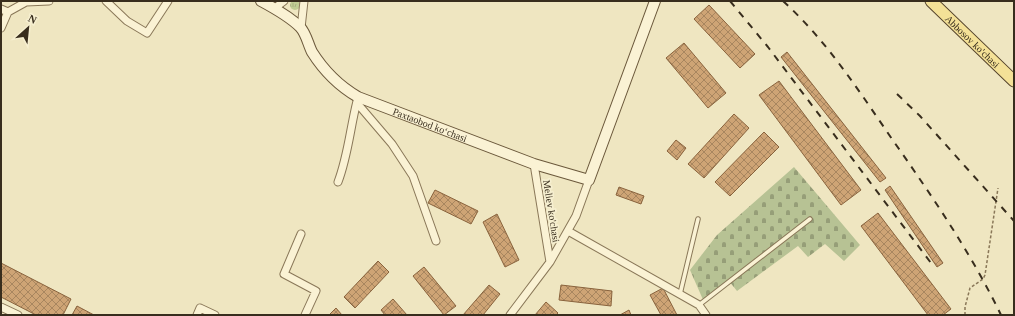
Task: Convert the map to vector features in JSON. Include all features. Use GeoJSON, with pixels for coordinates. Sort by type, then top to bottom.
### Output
{"type":"FeatureCollection","features":[{"type":"Feature","properties":{"kind":"main road","name":"Abbosov ko'chasi"},"geometry":{"type":"LineString","coordinates":[[931,1],[1014,82]]}},
{"type":"Feature","properties":{"kind":"street"},"geometry":{"type":"LineString","coordinates":[[1,28],[8,12],[26,2],[49,1]]}},
{"type":"Feature","properties":{"kind":"street"},"geometry":{"type":"LineString","coordinates":[[106,1],[127,21],[147,32],[168,1]]}},
{"type":"Feature","properties":{"kind":"street"},"geometry":{"type":"LineString","coordinates":[[261,1],[275,8],[301,28]]}},
{"type":"Feature","properties":{"kind":"street"},"geometry":{"type":"LineString","coordinates":[[275,8],[284,1]]}},
{"type":"Feature","properties":{"kind":"street"},"geometry":{"type":"LineString","coordinates":[[301,28],[304,1]]}},
{"type":"Feature","properties":{"kind":"street"},"geometry":{"type":"LineString","coordinates":[[589,180],[655,1]]}},
{"type":"Feature","properties":{"kind":"street"},"geometry":{"type":"LineString","coordinates":[[1,9],[8,12]]}},
{"type":"Feature","properties":{"kind":"street","name":"Paxtaobod ko‘chasi"},"geometry":{"type":"LineString","coordinates":[[301,28],[312,51],[323,68],[357,100],[534,164],[589,180]]}},
{"type":"Feature","properties":{"kind":"street"},"geometry":{"type":"LineString","coordinates":[[338,182],[346,164],[350,130],[357,100]]}},
{"type":"Feature","properties":{"kind":"street"},"geometry":{"type":"LineString","coordinates":[[357,100],[392,144],[413,176],[436,241]]}},
{"type":"Feature","properties":{"kind":"street","name":"Meliev ko'chasi"},"geometry":{"type":"LineString","coordinates":[[534,164],[550,262]]}},
{"type":"Feature","properties":{"kind":"street","name":"Meliev ko'chasi"},"geometry":{"type":"LineString","coordinates":[[510,315],[550,262],[568,231],[589,180]]}},
{"type":"Feature","properties":{"kind":"street"},"geometry":{"type":"LineString","coordinates":[[568,231],[699,305],[706,315]]}},
{"type":"Feature","properties":{"kind":"street"},"geometry":{"type":"LineString","coordinates":[[301,234],[284,274],[316,291],[305,315]]}},
{"type":"Feature","properties":{"kind":"street"},"geometry":{"type":"LineString","coordinates":[[1,306],[18,315]]}},
{"type":"Feature","properties":{"kind":"street"},"geometry":{"type":"LineString","coordinates":[[197,315],[200,308],[215,315]]}},
{"type":"Feature","properties":{"kind":"lane"},"geometry":{"type":"LineString","coordinates":[[680,294],[698,219]]}},
{"type":"Feature","properties":{"kind":"lane"},"geometry":{"type":"LineString","coordinates":[[699,305],[810,219]]}},
{"type":"Feature","properties":{"kind":"path"},"geometry":{"type":"LineString","coordinates":[[965,315],[965,307],[970,288],[983,279],[986,275],[998,188]]}},
{"type":"Feature","properties":{"kind":"green space"},"geometry":{"type":"Polygon","coordinates":[[[293,0],[297,0],[299,1],[299,9],[293,10],[290,7],[290,3],[293,0]]]}},
{"type":"Feature","properties":{"kind":"green space"},"geometry":{"type":"Polygon","coordinates":[[[794,167],[860,245],[844,261],[825,244],[808,257],[798,246],[737,291],[729,281],[704,302],[690,270],[717,235],[794,167]]]}},
{"type":"Feature","properties":{"kind":"building"},"geometry":{"type":"Polygon","coordinates":[[[709,5],[755,54],[740,68],[694,19],[709,5]]]}},
{"type":"Feature","properties":{"kind":"building"},"geometry":{"type":"Polygon","coordinates":[[[684,43],[726,93],[708,108],[666,58],[684,43]]]}},
{"type":"Feature","properties":{"kind":"building"},"geometry":{"type":"Polygon","coordinates":[[[787,52],[886,178],[880,182],[781,57],[787,52]]]}},
{"type":"Feature","properties":{"kind":"building"},"geometry":{"type":"Polygon","coordinates":[[[779,81],[861,190],[841,205],[759,95],[779,81]]]}},
{"type":"Feature","properties":{"kind":"building"},"geometry":{"type":"Polygon","coordinates":[[[734,114],[749,128],[704,178],[688,164],[734,114]]]}},
{"type":"Feature","properties":{"kind":"building"},"geometry":{"type":"Polygon","coordinates":[[[764,132],[779,147],[730,196],[715,182],[764,132]]]}},
{"type":"Feature","properties":{"kind":"building"},"geometry":{"type":"Polygon","coordinates":[[[676,140],[686,148],[677,160],[667,151],[676,140]]]}},
{"type":"Feature","properties":{"kind":"building"},"geometry":{"type":"Polygon","coordinates":[[[890,186],[943,263],[937,267],[885,190],[890,186]]]}},
{"type":"Feature","properties":{"kind":"building"},"geometry":{"type":"Polygon","coordinates":[[[619,187],[644,196],[641,204],[616,195],[619,187]]]}},
{"type":"Feature","properties":{"kind":"building"},"geometry":{"type":"Polygon","coordinates":[[[435,190],[478,211],[471,224],[428,203],[435,190]]]}},
{"type":"Feature","properties":{"kind":"building"},"geometry":{"type":"Polygon","coordinates":[[[878,213],[951,309],[943,315],[928,315],[861,226],[878,213]]]}},
{"type":"Feature","properties":{"kind":"building"},"geometry":{"type":"Polygon","coordinates":[[[497,214],[519,260],[505,267],[483,222],[497,214]]]}},
{"type":"Feature","properties":{"kind":"building"},"geometry":{"type":"Polygon","coordinates":[[[378,261],[389,272],[355,308],[344,297],[378,261]]]}},
{"type":"Feature","properties":{"kind":"building"},"geometry":{"type":"Polygon","coordinates":[[[1,263],[71,299],[63,315],[36,315],[1,297],[1,263]]]}},
{"type":"Feature","properties":{"kind":"building"},"geometry":{"type":"Polygon","coordinates":[[[424,267],[456,306],[444,315],[413,276],[424,267]]]}},
{"type":"Feature","properties":{"kind":"building"},"geometry":{"type":"Polygon","coordinates":[[[489,285],[500,294],[483,315],[463,315],[489,285]]]}},
{"type":"Feature","properties":{"kind":"building"},"geometry":{"type":"Polygon","coordinates":[[[561,285],[612,291],[611,306],[559,300],[561,285]]]}},
{"type":"Feature","properties":{"kind":"building"},"geometry":{"type":"Polygon","coordinates":[[[663,288],[677,315],[661,315],[650,295],[663,288]]]}},
{"type":"Feature","properties":{"kind":"building"},"geometry":{"type":"Polygon","coordinates":[[[393,299],[407,315],[385,315],[381,310],[393,299]]]}},
{"type":"Feature","properties":{"kind":"building"},"geometry":{"type":"Polygon","coordinates":[[[546,302],[558,313],[556,315],[535,315],[546,302]]]}},
{"type":"Feature","properties":{"kind":"building"},"geometry":{"type":"Polygon","coordinates":[[[77,306],[94,315],[72,315],[77,306]]]}},
{"type":"Feature","properties":{"kind":"building"},"geometry":{"type":"Polygon","coordinates":[[[336,308],[342,315],[329,315],[336,308]]]}},
{"type":"Feature","properties":{"kind":"building"},"geometry":{"type":"Polygon","coordinates":[[[629,310],[631,315],[620,315],[629,310]]]}},
{"type":"Feature","properties":{"kind":"railway"},"geometry":{"type":"LineString","coordinates":[[730,1],[768,47],[931,263]]}},
{"type":"Feature","properties":{"kind":"railway"},"geometry":{"type":"LineString","coordinates":[[783,1],[799,16],[842,67],[922,182],[964,247],[1001,315]]}},
{"type":"Feature","properties":{"kind":"railway"},"geometry":{"type":"LineString","coordinates":[[897,94],[920,116],[1014,221]]}}]}
